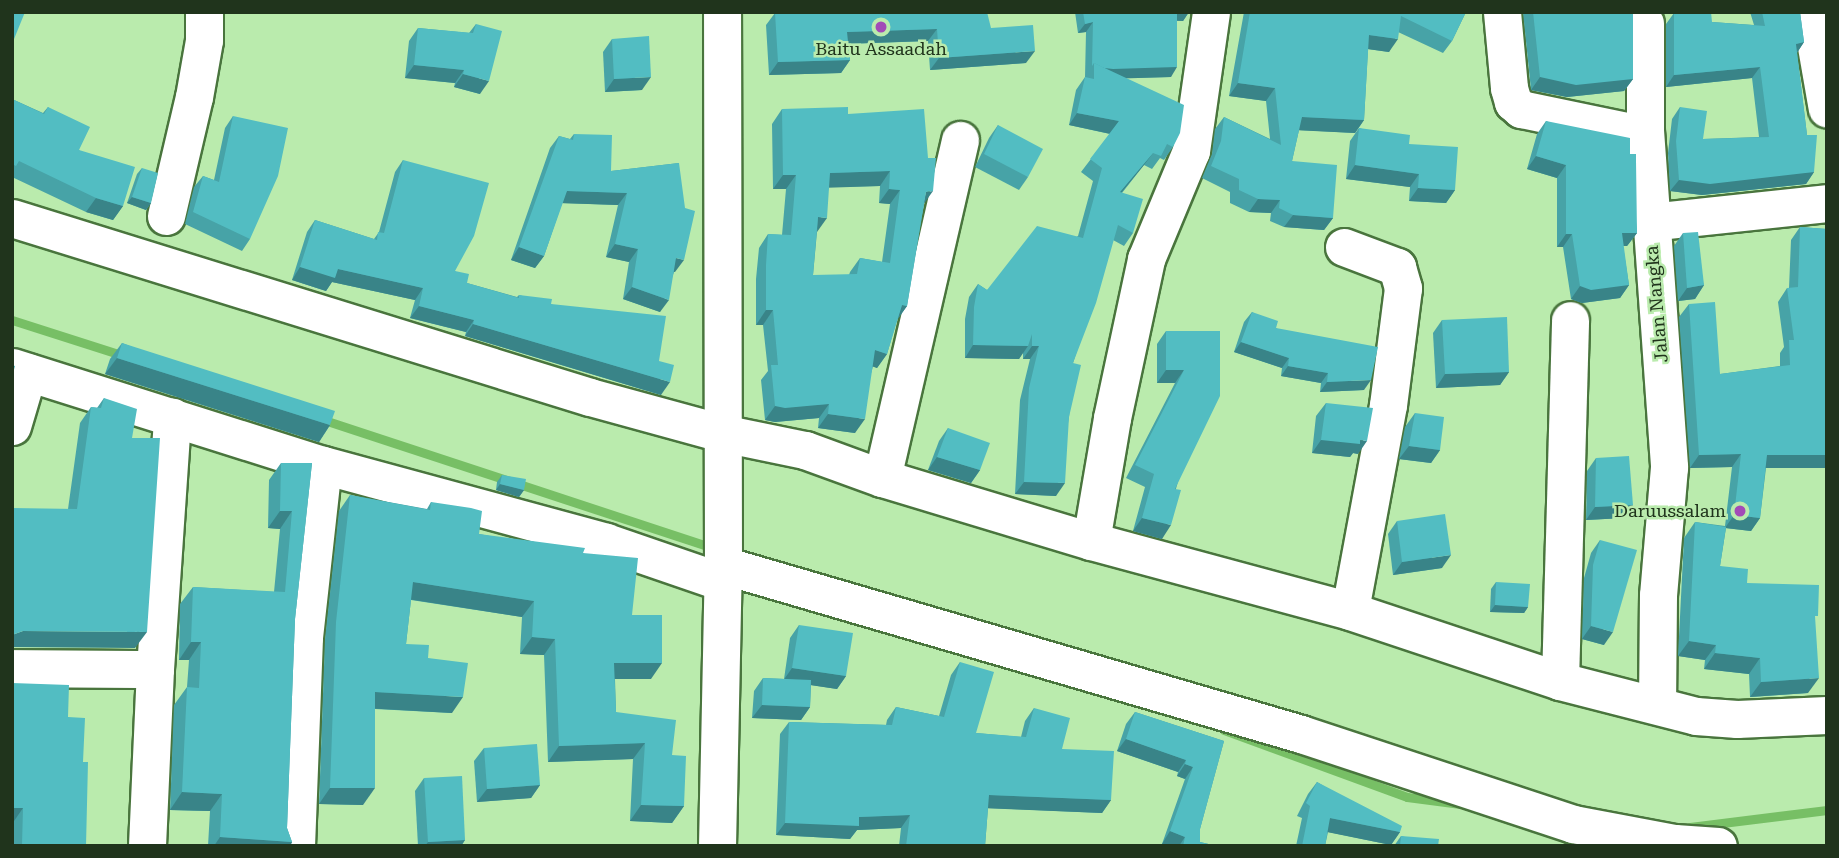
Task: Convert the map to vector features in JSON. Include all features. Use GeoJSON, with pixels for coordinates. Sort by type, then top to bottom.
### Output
{"type":"FeatureCollection","features":[{"type":"Feature","properties":{"kind":"street"},"geometry":{"type":"LineString","coordinates":[[166,216],[194,97],[204,40],[204,12]]}},
{"type":"Feature","properties":{"kind":"street"},"geometry":{"type":"LineString","coordinates":[[717,846],[723,567],[722,12]]}},
{"type":"Feature","properties":{"kind":"street"},"geometry":{"type":"LineString","coordinates":[[1091,541],[1112,418],[1146,259],[1191,151],[1211,12]]}},
{"type":"Feature","properties":{"kind":"street"},"geometry":{"type":"LineString","coordinates":[[1502,12],[1509,88],[1513,102],[1521,109],[1626,131],[1645,130]]}},
{"type":"Feature","properties":{"kind":"street"},"geometry":{"type":"LineString","coordinates":[[1810,12],[1827,110]]}},
{"type":"Feature","properties":{"kind":"street","name":"Jalan Nangka"},"geometry":{"type":"LineString","coordinates":[[1645,23],[1645,130],[1669,467],[1658,595],[1657,705]]}},
{"type":"Feature","properties":{"kind":"street"},"geometry":{"type":"LineString","coordinates":[[882,478],[960,140]]}},
{"type":"Feature","properties":{"kind":"street"},"geometry":{"type":"LineString","coordinates":[[1650,222],[1827,203]]}},
{"type":"Feature","properties":{"kind":"street"},"geometry":{"type":"LineString","coordinates":[[12,218],[538,381],[722,443],[805,450],[882,478],[1091,541],[1350,611],[1560,681],[1696,716],[1737,719],[1827,715]]}},
{"type":"Feature","properties":{"kind":"street"},"geometry":{"type":"LineString","coordinates":[[1344,247],[1397,267],[1402,276],[1403,288],[1388,405],[1350,611]]}},
{"type":"Feature","properties":{"kind":"street"},"geometry":{"type":"LineString","coordinates":[[1560,681],[1570,320]]}},
{"type":"Feature","properties":{"kind":"street"},"geometry":{"type":"LineString","coordinates":[[12,426],[20,369],[323,465],[606,542],[723,567],[1301,734],[1557,832],[1718,846]]}},
{"type":"Feature","properties":{"kind":"street"},"geometry":{"type":"LineString","coordinates":[[147,846],[155,669],[172,417]]}},
{"type":"Feature","properties":{"kind":"street"},"geometry":{"type":"LineString","coordinates":[[296,846],[304,637],[323,465]]}},
{"type":"Feature","properties":{"kind":"street"},"geometry":{"type":"LineString","coordinates":[[12,668],[155,669]]}},
{"type":"Feature","properties":{"kind":"building"},"geometry":{"type":"Polygon","coordinates":[[[12,12],[25,12],[12,44],[12,12]]]}},
{"type":"Feature","properties":{"kind":"building"},"geometry":{"type":"Polygon","coordinates":[[[987,12],[991,28],[1033,25],[1035,51],[939,58],[937,29],[847,32],[850,60],[778,62],[775,13],[987,12]]]}},
{"type":"Feature","properties":{"kind":"building"},"geometry":{"type":"Polygon","coordinates":[[[1083,12],[1177,12],[1177,67],[1113,69],[1094,63],[1092,66],[1093,22],[1085,24],[1083,12]]]}},
{"type":"Feature","properties":{"kind":"building"},"geometry":{"type":"Polygon","coordinates":[[[1250,12],[1466,12],[1452,41],[1401,16],[1398,39],[1369,35],[1364,120],[1302,117],[1292,161],[1337,165],[1333,218],[1293,215],[1279,208],[1280,200],[1258,199],[1239,190],[1239,179],[1211,166],[1221,141],[1224,117],[1281,145],[1275,88],[1238,83],[1250,12]]]}},
{"type":"Feature","properties":{"kind":"building"},"geometry":{"type":"Polygon","coordinates":[[[1533,12],[1633,12],[1633,79],[1576,85],[1540,77],[1533,12]]]}},
{"type":"Feature","properties":{"kind":"building"},"geometry":{"type":"Polygon","coordinates":[[[1711,12],[1712,22],[1765,26],[1762,12],[1800,12],[1804,42],[1796,44],[1807,135],[1817,135],[1814,172],[1710,184],[1679,180],[1676,141],[1680,107],[1707,111],[1703,139],[1769,137],[1760,67],[1674,75],[1674,13],[1711,12]]]}},
{"type":"Feature","properties":{"kind":"building"},"geometry":{"type":"Polygon","coordinates":[[[476,24],[502,31],[489,81],[463,74],[464,70],[414,65],[418,28],[473,33],[476,24]]]}},
{"type":"Feature","properties":{"kind":"building"},"geometry":{"type":"Polygon","coordinates":[[[649,36],[651,77],[614,79],[612,39],[649,36]]]}},
{"type":"Feature","properties":{"kind":"building"},"geometry":{"type":"Polygon","coordinates":[[[1094,63],[1184,105],[1180,133],[1173,147],[1167,144],[1161,156],[1153,153],[1120,192],[1143,199],[1133,233],[1118,225],[1096,303],[1073,363],[1081,365],[1069,417],[1065,483],[1024,482],[1029,388],[1039,346],[1032,346],[1032,334],[1028,346],[973,345],[974,307],[978,284],[987,290],[1037,226],[1083,238],[1102,168],[1090,159],[1119,121],[1077,113],[1085,77],[1094,79],[1094,63]]]}},
{"type":"Feature","properties":{"kind":"building"},"geometry":{"type":"Polygon","coordinates":[[[12,99],[44,114],[48,107],[90,127],[79,150],[135,167],[123,206],[96,198],[19,161],[16,166],[12,164],[12,99]]]}},
{"type":"Feature","properties":{"kind":"building"},"geometry":{"type":"Polygon","coordinates":[[[848,107],[848,114],[924,109],[928,158],[936,158],[933,191],[926,192],[907,306],[902,305],[887,354],[875,350],[865,419],[828,414],[829,404],[785,408],[775,406],[771,365],[778,365],[773,310],[766,310],[768,234],[791,235],[796,175],[783,175],[782,109],[848,107]],[[890,171],[830,173],[827,218],[818,217],[813,275],[857,274],[860,258],[890,263],[900,190],[889,189],[890,171]]]}},
{"type":"Feature","properties":{"kind":"building"},"geometry":{"type":"Polygon","coordinates":[[[233,116],[288,128],[278,176],[250,239],[193,212],[203,176],[219,182],[233,116]]]}},
{"type":"Feature","properties":{"kind":"building"},"geometry":{"type":"Polygon","coordinates":[[[1546,121],[1630,138],[1630,154],[1636,154],[1637,233],[1622,233],[1629,285],[1591,290],[1580,286],[1572,234],[1566,234],[1566,165],[1536,156],[1546,121]]]}},
{"type":"Feature","properties":{"kind":"building"},"geometry":{"type":"Polygon","coordinates":[[[998,125],[1043,149],[1028,177],[984,154],[998,125]]]}},
{"type":"Feature","properties":{"kind":"building"},"geometry":{"type":"Polygon","coordinates":[[[1359,128],[1410,135],[1409,144],[1458,147],[1455,190],[1418,188],[1419,174],[1355,165],[1359,128]]]}},
{"type":"Feature","properties":{"kind":"building"},"geometry":{"type":"Polygon","coordinates":[[[574,134],[612,135],[611,171],[679,163],[685,208],[695,211],[684,260],[676,258],[669,300],[632,287],[638,249],[615,244],[627,193],[567,191],[544,256],[519,247],[559,136],[573,140],[574,134]]]}},
{"type":"Feature","properties":{"kind":"building"},"geometry":{"type":"Polygon","coordinates":[[[403,160],[489,183],[474,236],[455,271],[469,274],[467,283],[519,298],[519,295],[552,299],[551,304],[666,316],[659,361],[674,365],[670,382],[473,324],[474,320],[419,306],[423,288],[338,269],[335,278],[300,267],[315,220],[377,240],[378,232],[384,233],[403,160]]]}},
{"type":"Feature","properties":{"kind":"building"},"geometry":{"type":"Polygon","coordinates":[[[142,168],[158,173],[151,203],[132,197],[142,168]]]}},
{"type":"Feature","properties":{"kind":"building"},"geometry":{"type":"Polygon","coordinates":[[[1800,227],[1827,229],[1827,455],[1767,455],[1760,518],[1734,515],[1741,454],[1699,455],[1689,304],[1715,302],[1720,374],[1790,365],[1789,340],[1794,340],[1787,288],[1798,287],[1800,227]]]}},
{"type":"Feature","properties":{"kind":"building"},"geometry":{"type":"Polygon","coordinates":[[[1698,232],[1704,285],[1687,288],[1683,233],[1698,232]]]}},
{"type":"Feature","properties":{"kind":"building"},"geometry":{"type":"Polygon","coordinates":[[[1252,312],[1278,321],[1276,328],[1378,347],[1371,380],[1327,382],[1328,373],[1288,366],[1289,358],[1241,342],[1252,312]]]}},
{"type":"Feature","properties":{"kind":"building"},"geometry":{"type":"Polygon","coordinates":[[[1507,317],[1509,372],[1445,374],[1442,320],[1507,317]]]}},
{"type":"Feature","properties":{"kind":"building"},"geometry":{"type":"Polygon","coordinates":[[[1166,331],[1220,331],[1220,396],[1175,489],[1181,490],[1171,525],[1142,518],[1154,474],[1135,465],[1184,370],[1166,370],[1166,331]]]}},
{"type":"Feature","properties":{"kind":"building"},"geometry":{"type":"Polygon","coordinates":[[[122,343],[335,411],[330,425],[117,358],[122,343]]]}},
{"type":"Feature","properties":{"kind":"building"},"geometry":{"type":"Polygon","coordinates":[[[104,398],[137,409],[132,438],[160,438],[147,632],[23,631],[12,635],[12,508],[77,509],[91,407],[101,408],[104,398]]]}},
{"type":"Feature","properties":{"kind":"building"},"geometry":{"type":"Polygon","coordinates":[[[1326,403],[1373,408],[1367,441],[1360,440],[1360,444],[1321,440],[1326,403]]]}},
{"type":"Feature","properties":{"kind":"building"},"geometry":{"type":"Polygon","coordinates":[[[1415,413],[1444,417],[1440,450],[1409,446],[1415,413]]]}},
{"type":"Feature","properties":{"kind":"building"},"geometry":{"type":"Polygon","coordinates":[[[948,428],[990,443],[980,470],[937,457],[948,428]]]}},
{"type":"Feature","properties":{"kind":"building"},"geometry":{"type":"Polygon","coordinates":[[[1629,456],[1633,505],[1595,507],[1596,458],[1629,456]]]}},
{"type":"Feature","properties":{"kind":"building"},"geometry":{"type":"Polygon","coordinates":[[[281,463],[312,463],[295,619],[287,828],[292,842],[220,837],[222,794],[182,792],[187,687],[199,688],[201,642],[191,642],[193,587],[285,592],[292,511],[280,511],[281,463]]]}},
{"type":"Feature","properties":{"kind":"building"},"geometry":{"type":"Polygon","coordinates":[[[502,475],[526,479],[524,490],[500,484],[502,475]]]}},
{"type":"Feature","properties":{"kind":"building"},"geometry":{"type":"Polygon","coordinates":[[[350,495],[430,510],[431,502],[471,508],[482,511],[479,534],[585,548],[583,553],[638,558],[632,615],[662,615],[662,663],[614,663],[616,712],[676,720],[672,755],[686,756],[684,806],[641,805],[645,743],[559,746],[555,639],[532,637],[534,601],[413,582],[406,644],[429,645],[428,658],[468,663],[463,697],[375,692],[375,788],[330,788],[336,622],[350,495]]]}},
{"type":"Feature","properties":{"kind":"building"},"geometry":{"type":"Polygon","coordinates":[[[1445,514],[1451,555],[1402,562],[1397,521],[1445,514]]]}},
{"type":"Feature","properties":{"kind":"building"},"geometry":{"type":"Polygon","coordinates":[[[1695,522],[1726,527],[1720,566],[1748,569],[1747,583],[1819,585],[1818,616],[1815,616],[1819,678],[1761,682],[1760,658],[1715,653],[1716,645],[1689,641],[1695,522]]]}},
{"type":"Feature","properties":{"kind":"building"},"geometry":{"type":"Polygon","coordinates":[[[1600,540],[1637,550],[1613,632],[1591,626],[1593,565],[1600,540]]]}},
{"type":"Feature","properties":{"kind":"building"},"geometry":{"type":"Polygon","coordinates":[[[1496,582],[1530,584],[1528,607],[1495,605],[1496,582]]]}},
{"type":"Feature","properties":{"kind":"building"},"geometry":{"type":"Polygon","coordinates":[[[799,625],[853,633],[846,676],[792,668],[799,625]]]}},
{"type":"Feature","properties":{"kind":"building"},"geometry":{"type":"Polygon","coordinates":[[[960,662],[994,672],[976,733],[1026,737],[1034,708],[1070,718],[1062,749],[1114,751],[1111,800],[989,795],[985,846],[906,846],[910,815],[859,817],[859,826],[785,823],[789,722],[892,725],[896,707],[944,717],[960,662]]]}},
{"type":"Feature","properties":{"kind":"building"},"geometry":{"type":"Polygon","coordinates":[[[763,678],[811,680],[810,707],[762,705],[763,678]]]}},
{"type":"Feature","properties":{"kind":"building"},"geometry":{"type":"Polygon","coordinates":[[[12,683],[69,685],[68,717],[85,718],[83,762],[88,762],[86,846],[22,845],[23,808],[12,808],[12,683]]]}},
{"type":"Feature","properties":{"kind":"building"},"geometry":{"type":"Polygon","coordinates":[[[1135,712],[1224,741],[1200,829],[1200,842],[1217,846],[1183,846],[1185,837],[1170,831],[1193,767],[1185,764],[1186,760],[1126,739],[1135,712]]]}},
{"type":"Feature","properties":{"kind":"building"},"geometry":{"type":"Polygon","coordinates":[[[537,744],[540,785],[487,789],[484,748],[537,744]]]}},
{"type":"Feature","properties":{"kind":"building"},"geometry":{"type":"Polygon","coordinates":[[[462,776],[465,840],[428,842],[424,778],[462,776]]]}},
{"type":"Feature","properties":{"kind":"building"},"geometry":{"type":"Polygon","coordinates":[[[1317,782],[1402,826],[1400,832],[1330,818],[1325,846],[1302,846],[1310,806],[1306,803],[1317,782]]]}},
{"type":"Feature","properties":{"kind":"building"},"geometry":{"type":"Polygon","coordinates":[[[1401,836],[1439,839],[1438,846],[1400,846],[1401,836]]]}},
{"type":"Feature","properties":{"kind":"waterway"},"geometry":{"type":"LineString","coordinates":[[12,320],[125,356]]}},
{"type":"Feature","properties":{"kind":"waterway"},"geometry":{"type":"LineString","coordinates":[[321,419],[713,548]]}},
{"type":"Feature","properties":{"kind":"waterway"},"geometry":{"type":"LineString","coordinates":[[1224,730],[1407,797],[1461,804]]}},
{"type":"Feature","properties":{"kind":"waterway"},"geometry":{"type":"LineString","coordinates":[[1690,827],[1827,810]]}},
{"type":"Feature","properties":{"kind":"place","name":"Baitu Assaadah"},"geometry":{"type":"Point","coordinates":[881,27]}},
{"type":"Feature","properties":{"kind":"place","name":"Daruussalam"},"geometry":{"type":"Point","coordinates":[1740,511]}}]}
